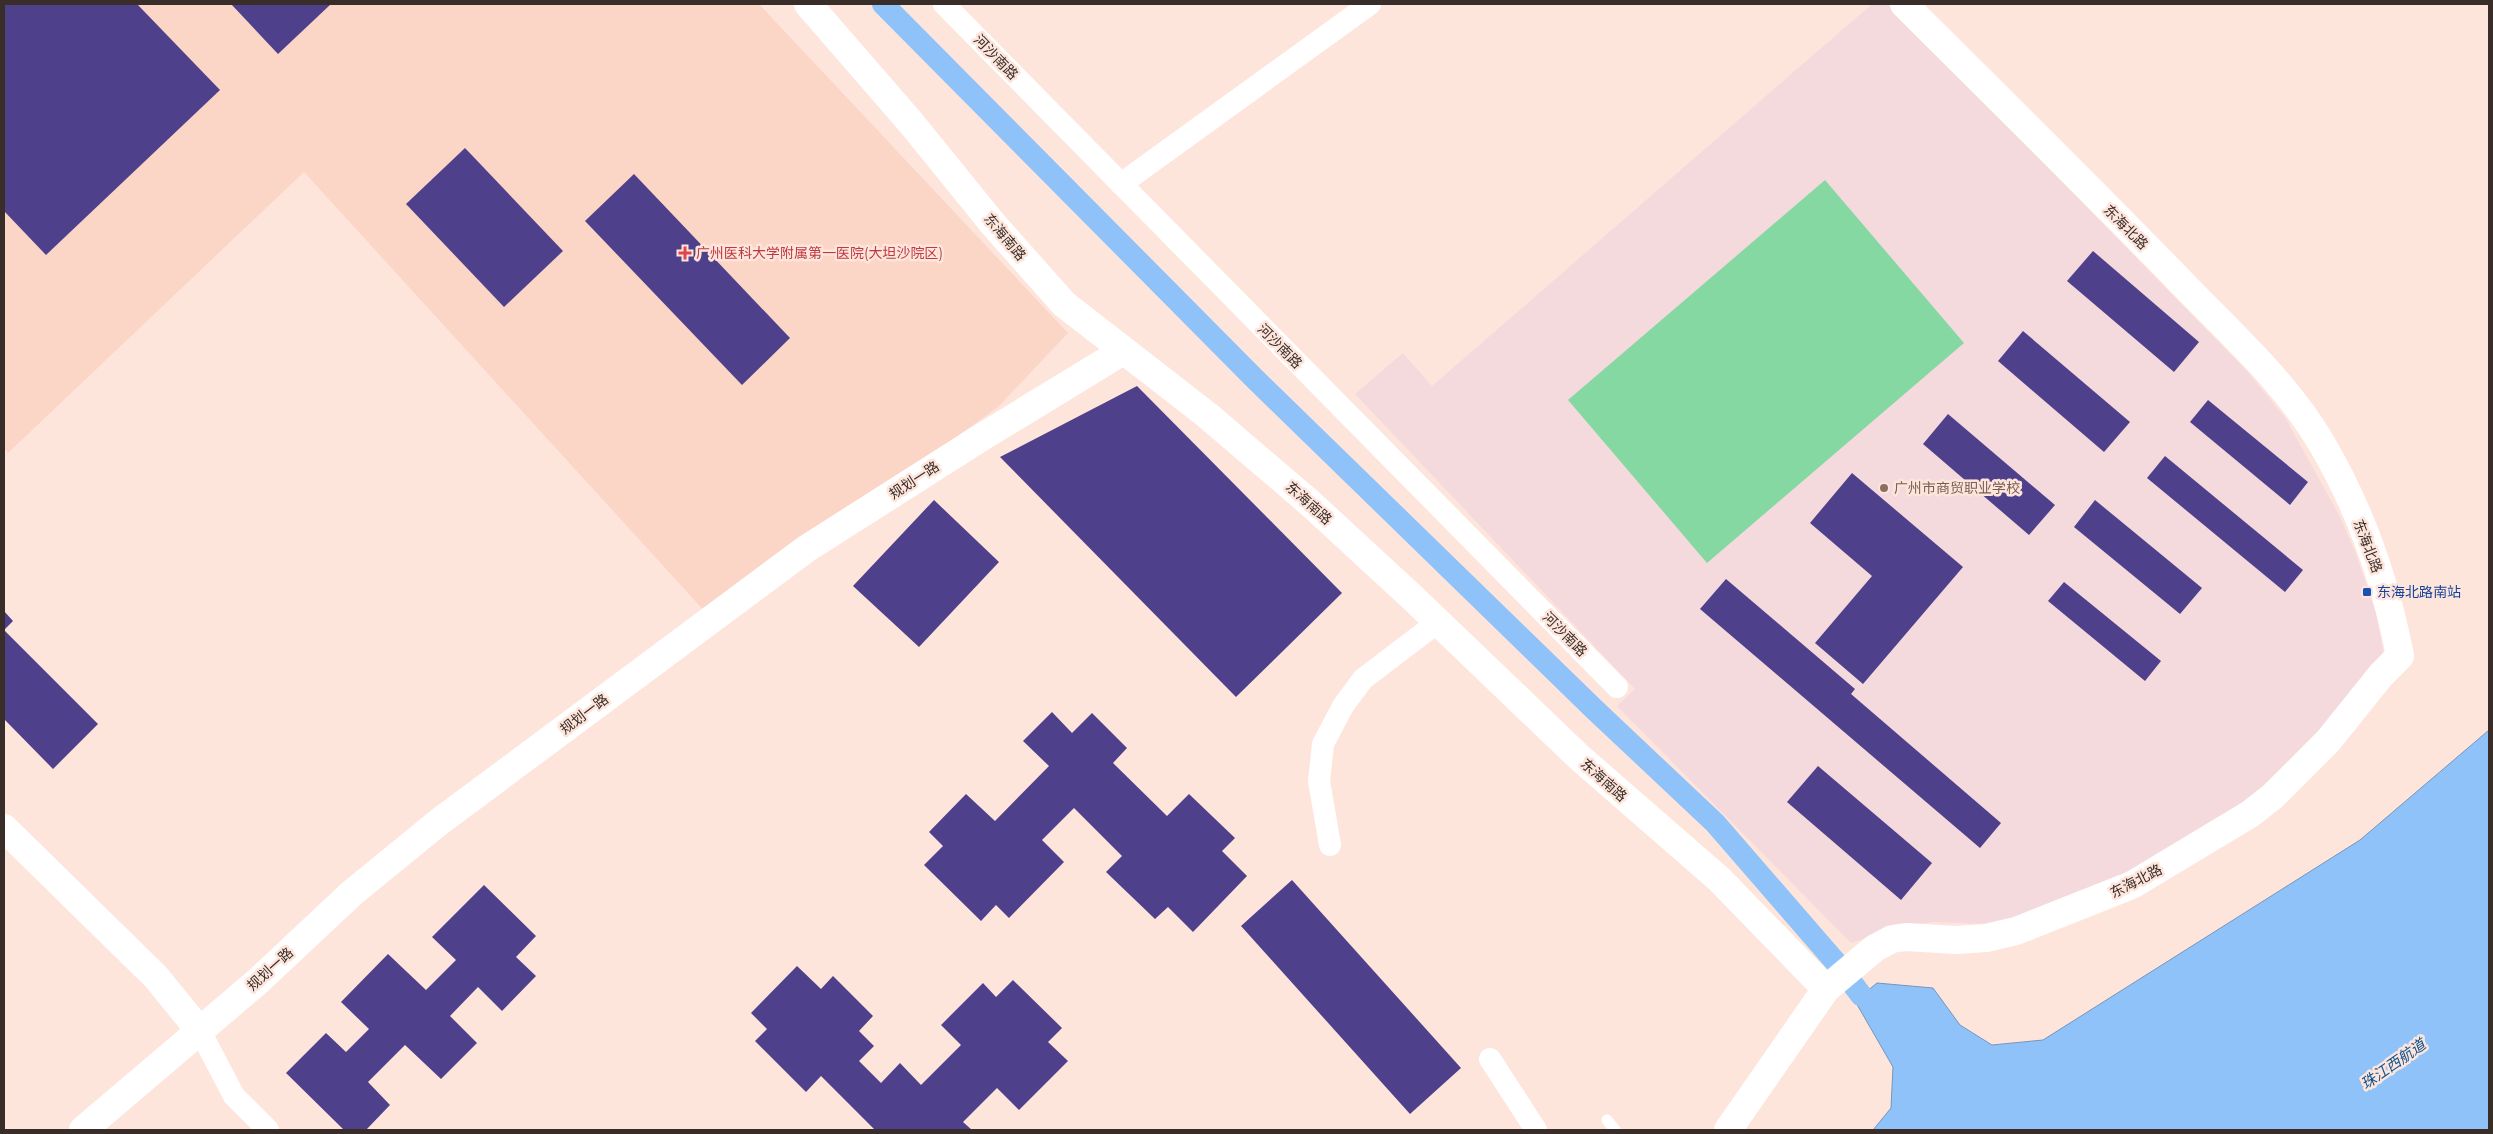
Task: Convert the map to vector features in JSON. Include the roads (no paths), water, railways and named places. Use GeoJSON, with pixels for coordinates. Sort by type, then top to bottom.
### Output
{"type":"FeatureCollection","features":[{"type":"Feature","properties":{"kind":"street","name":"东海南路"},"geometry":{"type":"LineString","coordinates":[[808,4],[912,124],[1029,266],[1064,304],[1207,415],[1263,462],[1373,560],[1621,796],[1719,879],[1833,983]]}},
{"type":"Feature","properties":{"kind":"street","name":"河沙南路"},"geometry":{"type":"LineString","coordinates":[[944,4],[1617,687]]}},
{"type":"Feature","properties":{"kind":"street"},"geometry":{"type":"LineString","coordinates":[[1121,184],[1370,4]]}},
{"type":"Feature","properties":{"kind":"street","name":"东海北路"},"geometry":{"type":"LineString","coordinates":[[1833,983],[1867,954],[1885,942],[1906,937],[1956,940],[2016,932],[2085,905],[2140,880],[2250,814],[2273,796],[2328,741],[2381,675],[2400,656],[2383,585],[2347,492],[2322,444],[2297,408],[2265,369],[2169,270],[1904,4]]}},
{"type":"Feature","properties":{"kind":"street","name":"规划一路"},"geometry":{"type":"LineString","coordinates":[[83,1130],[257,982],[352,893],[439,822],[798,555],[982,437],[1124,351]]}},
{"type":"Feature","properties":{"kind":"street"},"geometry":{"type":"LineString","coordinates":[[1330,845],[1319,781],[1323,744],[1343,706],[1363,679],[1438,622]]}},
{"type":"Feature","properties":{"kind":"street"},"geometry":{"type":"LineString","coordinates":[[4,828],[156,977],[200,1031],[234,1096],[268,1130]]}},
{"type":"Feature","properties":{"kind":"street"},"geometry":{"type":"LineString","coordinates":[[1728,1130],[1833,983]]}},
{"type":"Feature","properties":{"kind":"street"},"geometry":{"type":"LineString","coordinates":[[1490,1059],[1536,1130]]}},
{"type":"Feature","properties":{"kind":"lane"},"geometry":{"type":"LineString","coordinates":[[1607,1120],[1615,1130]]}},
{"type":"Feature","properties":{"kind":"water","name":"珠江西航道"},"geometry":{"type":"Polygon","coordinates":[[[2489,730],[2489,1130],[1873,1130],[1891,1108],[1893,1067],[1855,1001],[1877,983],[1933,988],[1960,1025],[1992,1045],[2043,1040],[2360,840],[2489,730]]]}},
{"type":"Feature","properties":{"kind":"waterway"},"geometry":{"type":"LineString","coordinates":[[883,4],[1256,380],[1595,710],[1715,823],[1839,966],[1861,995]]}},
{"type":"Feature","properties":{"kind":"place","name":"广州医科大学附属第一医院(大坦沙院区)"},"geometry":{"type":"Point","coordinates":[685,253]}},
{"type":"Feature","properties":{"kind":"place","name":"广州市商贸职业学校"},"geometry":{"type":"Point","coordinates":[1884,488]}},
{"type":"Feature","properties":{"kind":"place","name":"东海北路南站"},"geometry":{"type":"Point","coordinates":[2367,592]}}]}
